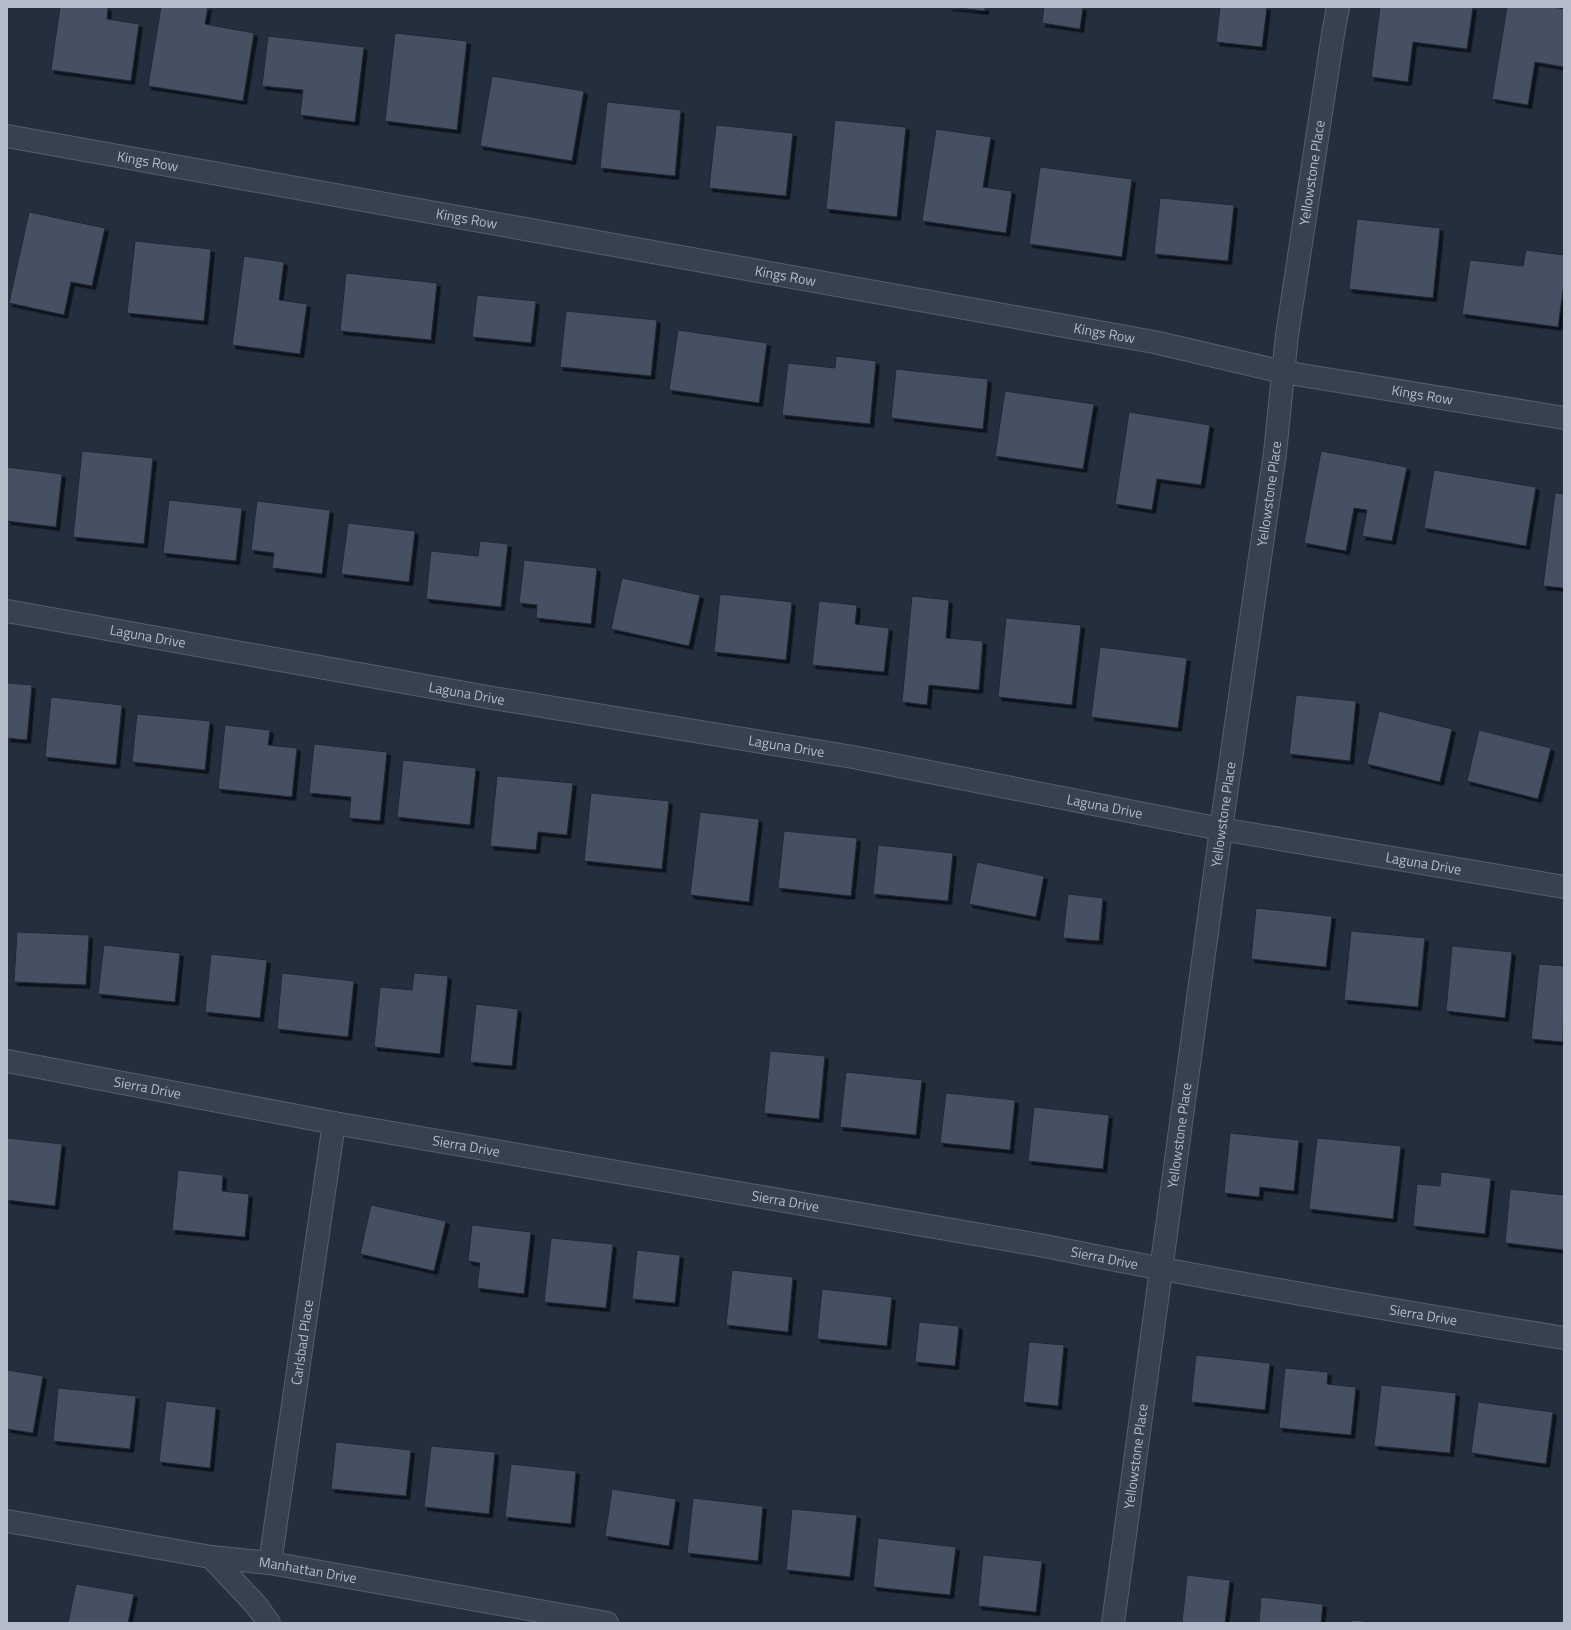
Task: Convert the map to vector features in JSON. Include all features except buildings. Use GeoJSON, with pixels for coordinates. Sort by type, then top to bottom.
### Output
{"type":"FeatureCollection","features":[{"type":"Feature","properties":{"kind":"street","name":"Yellowstone Place"},"geometry":{"type":"LineString","coordinates":[[1113,1623],[1275,453],[1287,335],[1332,34],[1338,7]]}},
{"type":"Feature","properties":{"kind":"street","name":"Kings Row"},"geometry":{"type":"LineString","coordinates":[[7,136],[1154,342],[1283,372],[1564,418]]}},
{"type":"Feature","properties":{"kind":"street","name":"Laguna Drive"},"geometry":{"type":"LineString","coordinates":[[7,611],[493,698],[854,757],[1222,829],[1564,887]]}},
{"type":"Feature","properties":{"kind":"street","name":"Sierra Drive"},"geometry":{"type":"LineString","coordinates":[[7,1061],[334,1122],[1037,1245],[1162,1270],[1391,1310],[1564,1338]]}},
{"type":"Feature","properties":{"kind":"street","name":"Carlsbad Place"},"geometry":{"type":"LineString","coordinates":[[270,1563],[334,1122]]}},
{"type":"Feature","properties":{"kind":"street","name":"Manhattan Drive"},"geometry":{"type":"LineString","coordinates":[[7,1521],[211,1557],[270,1563],[607,1623]]}},
{"type":"Feature","properties":{"kind":"street"},"geometry":{"type":"LineString","coordinates":[[211,1557],[256,1606],[269,1623]]}}]}
